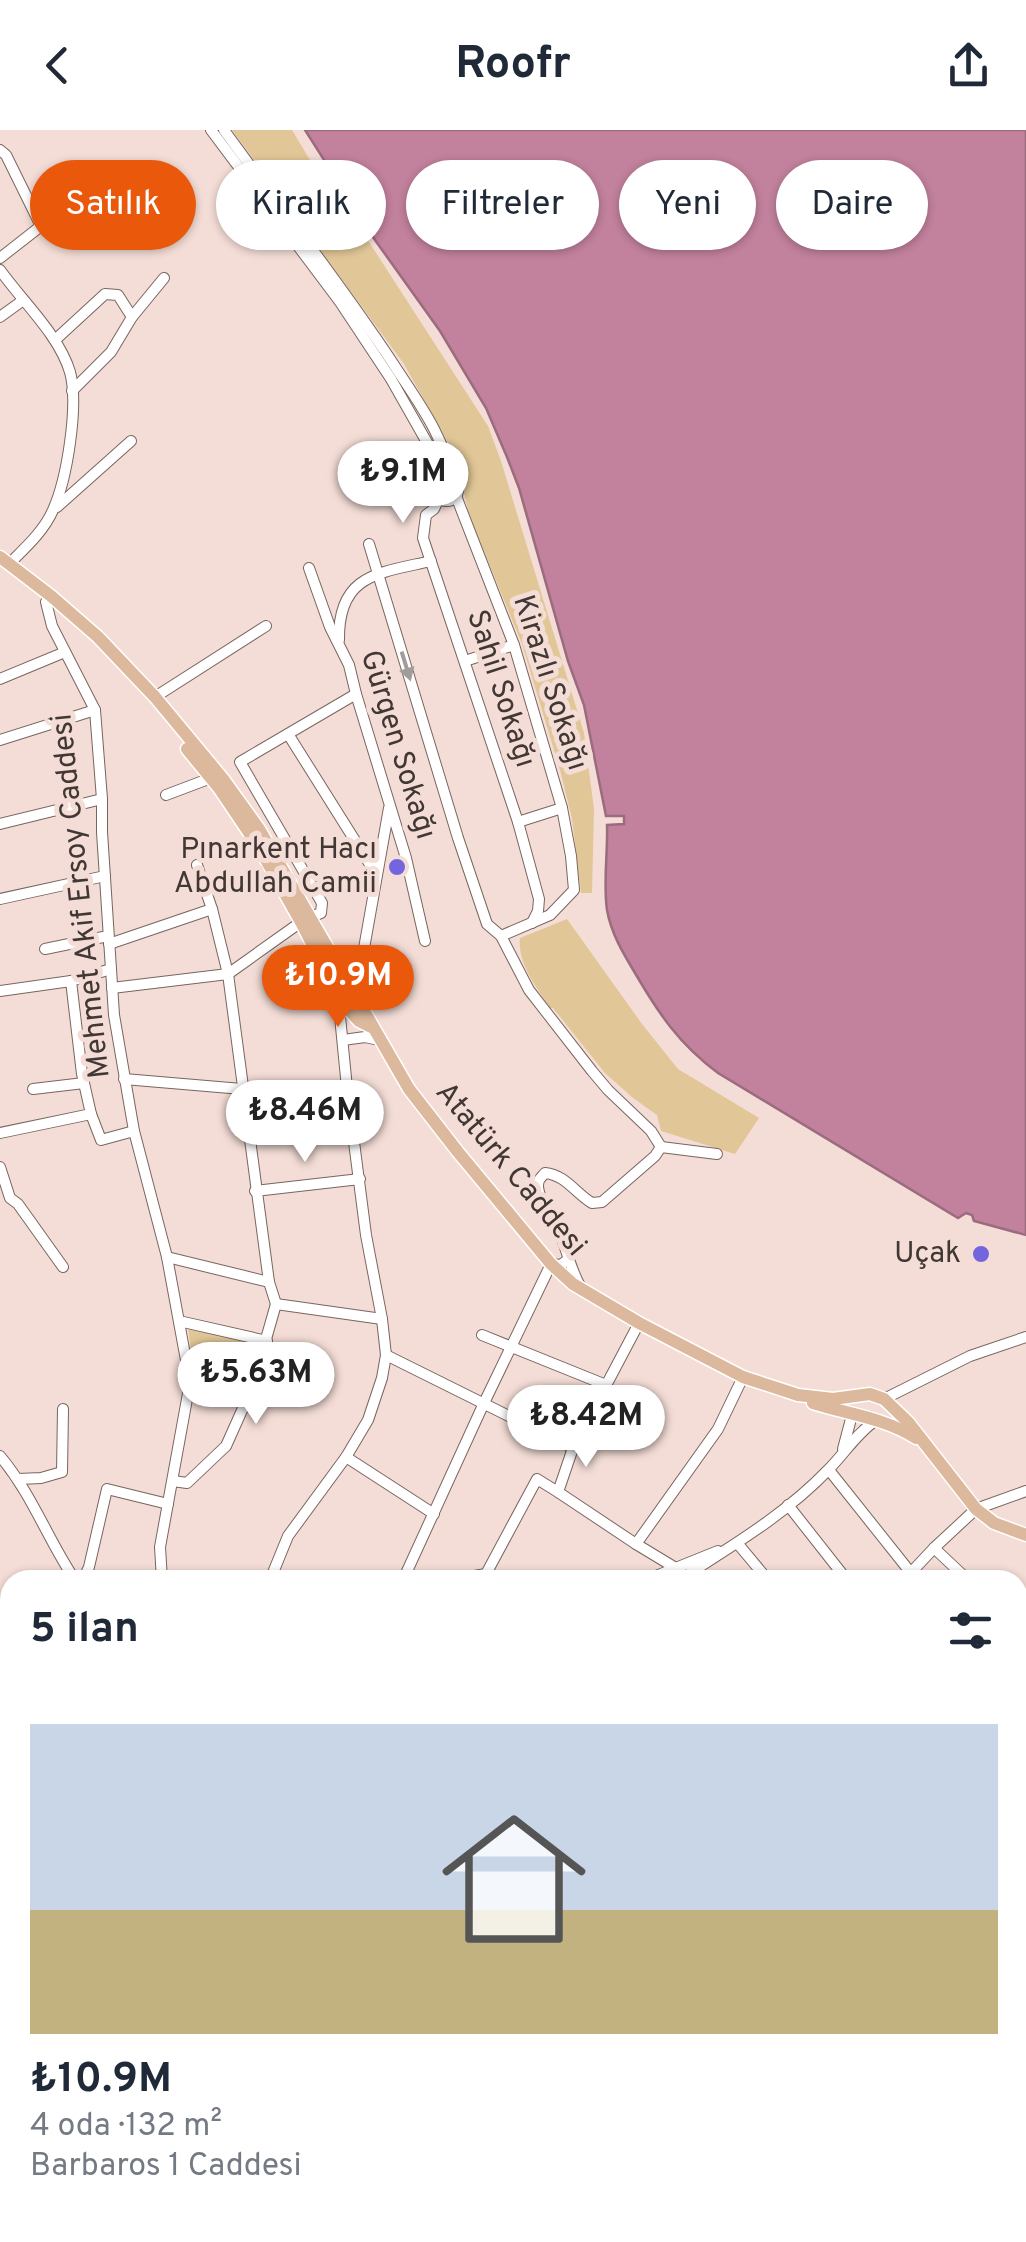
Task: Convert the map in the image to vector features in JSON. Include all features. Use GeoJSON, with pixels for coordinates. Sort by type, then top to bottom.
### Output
{"type":"FeatureCollection","features":[{"type":"Feature","properties":{"kind":"main road"},"geometry":{"type":"LineString","coordinates":[[3,563],[98,638],[155,697],[223,778],[259,829],[343,990]]}},
{"type":"Feature","properties":{"kind":"main road"},"geometry":{"type":"LineString","coordinates":[[54,604],[122,672],[211,778],[306,919]]}},
{"type":"Feature","properties":{"kind":"main road","name":"Atatürk Caddesi"},"geometry":{"type":"LineString","coordinates":[[343,990],[367,1015],[409,1089],[549,1262],[581,1288],[638,1323],[743,1377],[798,1395]]}},
{"type":"Feature","properties":{"kind":"main road"},"geometry":{"type":"LineString","coordinates":[[798,1395],[833,1399],[870,1394],[884,1399],[908,1422],[976,1509],[994,1523],[1026,1536]]}},
{"type":"Feature","properties":{"kind":"main road"},"geometry":{"type":"LineString","coordinates":[[798,1395],[899,1427],[922,1442]]}},
{"type":"Feature","properties":{"kind":"main road"},"geometry":{"type":"LineString","coordinates":[[852,1414],[852,1404],[860,1395]]}},
{"type":"Feature","properties":{"kind":"main road"},"geometry":{"type":"LineString","coordinates":[[876,1420],[885,1405],[884,1399]]}},
{"type":"Feature","properties":{"kind":"street"},"geometry":{"type":"LineString","coordinates":[[212,130],[340,302],[391,379],[430,446],[436,492],[439,498],[449,501],[458,488],[452,480],[444,446],[344,291],[224,130]]}},
{"type":"Feature","properties":{"kind":"street"},"geometry":{"type":"LineString","coordinates":[[0,150],[41,226],[0,258]]}},
{"type":"Feature","properties":{"kind":"street"},"geometry":{"type":"LineString","coordinates":[[0,270],[54,340],[70,372],[70,452],[53,512]]}},
{"type":"Feature","properties":{"kind":"street"},"geometry":{"type":"LineString","coordinates":[[72,391],[111,352],[132,317],[164,278]]}},
{"type":"Feature","properties":{"kind":"street"},"geometry":{"type":"LineString","coordinates":[[54,340],[105,294],[118,295],[132,317]]}},
{"type":"Feature","properties":{"kind":"street"},"geometry":{"type":"LineString","coordinates":[[0,317],[22,300]]}},
{"type":"Feature","properties":{"kind":"street"},"geometry":{"type":"LineString","coordinates":[[3,563],[32,541],[68,495],[131,440]]}},
{"type":"Feature","properties":{"kind":"street"},"geometry":{"type":"LineString","coordinates":[[436,485],[444,479],[452,480]]}},
{"type":"Feature","properties":{"kind":"street","name":"Kirazlı Sokağı"},"geometry":{"type":"LineString","coordinates":[[456,496],[514,645],[562,808],[574,890],[563,900]]}},
{"type":"Feature","properties":{"kind":"street","name":"Sahil Sokağı"},"geometry":{"type":"LineString","coordinates":[[439,498],[426,516],[423,538],[518,822],[538,899]]}},
{"type":"Feature","properties":{"kind":"street"},"geometry":{"type":"LineString","coordinates":[[369,544],[487,924],[501,936],[529,990],[608,1090],[652,1131],[661,1147]]}},
{"type":"Feature","properties":{"kind":"street"},"geometry":{"type":"LineString","coordinates":[[340,644],[343,606],[353,588],[378,572],[430,561]]}},
{"type":"Feature","properties":{"kind":"street","name":"Gürgen Sokağı"},"geometry":{"type":"LineString","coordinates":[[309,568],[330,627],[349,665],[406,858],[425,941]]}},
{"type":"Feature","properties":{"kind":"street","name":"Mehmet Akif Ersoy Caddesi"},"geometry":{"type":"LineString","coordinates":[[54,604],[52,626],[94,710],[114,1015],[134,1131],[167,1258],[188,1388],[160,1548],[161,1570]]}},
{"type":"Feature","properties":{"kind":"street"},"geometry":{"type":"LineString","coordinates":[[155,697],[266,626]]}},
{"type":"Feature","properties":{"kind":"street"},"geometry":{"type":"LineString","coordinates":[[465,661],[514,645]]}},
{"type":"Feature","properties":{"kind":"street"},"geometry":{"type":"LineString","coordinates":[[0,679],[65,652]]}},
{"type":"Feature","properties":{"kind":"street"},"geometry":{"type":"LineString","coordinates":[[112,988],[228,974],[320,913],[322,903],[240,762],[356,694]]}},
{"type":"Feature","properties":{"kind":"street"},"geometry":{"type":"LineString","coordinates":[[0,740],[94,710]]}},
{"type":"Feature","properties":{"kind":"street"},"geometry":{"type":"LineString","coordinates":[[288,734],[376,874]]}},
{"type":"Feature","properties":{"kind":"street"},"geometry":{"type":"LineString","coordinates":[[166,795],[211,778]]}},
{"type":"Feature","properties":{"kind":"street"},"geometry":{"type":"LineString","coordinates":[[0,824],[102,798]]}},
{"type":"Feature","properties":{"kind":"street"},"geometry":{"type":"LineString","coordinates":[[274,1570],[288,1536],[368,1420],[386,1355],[366,1235],[342,1040],[343,990],[356,974],[363,954],[390,804]]}},
{"type":"Feature","properties":{"kind":"street"},"geometry":{"type":"LineString","coordinates":[[518,822],[562,808]]}},
{"type":"Feature","properties":{"kind":"street"},"geometry":{"type":"LineString","coordinates":[[173,1481],[187,1484],[226,1446],[252,1388],[276,1304],[255,1191],[228,974],[197,865]]}},
{"type":"Feature","properties":{"kind":"street"},"geometry":{"type":"LineString","coordinates":[[0,899],[105,876]]}},
{"type":"Feature","properties":{"kind":"street"},"geometry":{"type":"LineString","coordinates":[[531,924],[538,911],[538,899],[548,903],[563,900]]}},
{"type":"Feature","properties":{"kind":"street"},"geometry":{"type":"LineString","coordinates":[[501,936],[550,915],[563,900]]}},
{"type":"Feature","properties":{"kind":"street"},"geometry":{"type":"LineString","coordinates":[[45,949],[109,940],[212,909]]}},
{"type":"Feature","properties":{"kind":"street"},"geometry":{"type":"LineString","coordinates":[[0,991],[71,982],[110,969]]}},
{"type":"Feature","properties":{"kind":"street"},"geometry":{"type":"LineString","coordinates":[[71,982],[84,1083],[101,1140],[134,1131]]}},
{"type":"Feature","properties":{"kind":"street"},"geometry":{"type":"LineString","coordinates":[[342,1040],[375,1034]]}},
{"type":"Feature","properties":{"kind":"street"},"geometry":{"type":"LineString","coordinates":[[124,1079],[242,1089],[347,1088]]}},
{"type":"Feature","properties":{"kind":"street"},"geometry":{"type":"LineString","coordinates":[[33,1089],[84,1083]]}},
{"type":"Feature","properties":{"kind":"street"},"geometry":{"type":"LineString","coordinates":[[0,1133],[91,1114]]}},
{"type":"Feature","properties":{"kind":"street"},"geometry":{"type":"LineString","coordinates":[[661,1147],[718,1154]]}},
{"type":"Feature","properties":{"kind":"street"},"geometry":{"type":"LineString","coordinates":[[581,1288],[538,1184],[545,1173],[560,1176],[592,1203],[602,1202],[661,1147]]}},
{"type":"Feature","properties":{"kind":"street"},"geometry":{"type":"LineString","coordinates":[[0,1166],[10,1198],[63,1267]]}},
{"type":"Feature","properties":{"kind":"street"},"geometry":{"type":"LineString","coordinates":[[255,1191],[360,1179]]}},
{"type":"Feature","properties":{"kind":"street"},"geometry":{"type":"LineString","coordinates":[[408,1570],[558,1247],[560,1234]]}},
{"type":"Feature","properties":{"kind":"street"},"geometry":{"type":"LineString","coordinates":[[167,1258],[269,1282]]}},
{"type":"Feature","properties":{"kind":"street"},"geometry":{"type":"LineString","coordinates":[[549,1262],[561,1265],[568,1260]]}},
{"type":"Feature","properties":{"kind":"street"},"geometry":{"type":"LineString","coordinates":[[276,1304],[382,1320]]}},
{"type":"Feature","properties":{"kind":"street"},"geometry":{"type":"LineString","coordinates":[[179,1321],[266,1341]]}},
{"type":"Feature","properties":{"kind":"street"},"geometry":{"type":"LineString","coordinates":[[558,1492],[573,1448],[638,1323]]}},
{"type":"Feature","properties":{"kind":"street"},"geometry":{"type":"LineString","coordinates":[[482,1335],[606,1385]]}},
{"type":"Feature","properties":{"kind":"street"},"geometry":{"type":"LineString","coordinates":[[884,1399],[970,1356],[1026,1337]]}},
{"type":"Feature","properties":{"kind":"street"},"geometry":{"type":"LineString","coordinates":[[386,1355],[573,1448]]}},
{"type":"Feature","properties":{"kind":"street"},"geometry":{"type":"LineString","coordinates":[[636,1544],[718,1428],[743,1377]]}},
{"type":"Feature","properties":{"kind":"street"},"geometry":{"type":"LineString","coordinates":[[18,1478],[41,1478],[62,1472],[63,1410]]}},
{"type":"Feature","properties":{"kind":"street"},"geometry":{"type":"LineString","coordinates":[[841,1454],[852,1414]]}},
{"type":"Feature","properties":{"kind":"street"},"geometry":{"type":"LineString","coordinates":[[695,1570],[738,1544],[788,1505],[876,1420]]}},
{"type":"Feature","properties":{"kind":"street"},"geometry":{"type":"LineString","coordinates":[[0,1456],[18,1478],[69,1570]]}},
{"type":"Feature","properties":{"kind":"street"},"geometry":{"type":"LineString","coordinates":[[346,1457],[434,1514]]}},
{"type":"Feature","properties":{"kind":"street"},"geometry":{"type":"LineString","coordinates":[[828,1470],[900,1570]]}},
{"type":"Feature","properties":{"kind":"street"},"geometry":{"type":"LineString","coordinates":[[488,1570],[537,1479],[676,1570]]}},
{"type":"Feature","properties":{"kind":"street"},"geometry":{"type":"LineString","coordinates":[[88,1570],[108,1488],[168,1504]]}},
{"type":"Feature","properties":{"kind":"street"},"geometry":{"type":"LineString","coordinates":[[913,1570],[976,1509],[1026,1491]]}},
{"type":"Feature","properties":{"kind":"street"},"geometry":{"type":"LineString","coordinates":[[788,1505],[839,1570]]}},
{"type":"Feature","properties":{"kind":"street"},"geometry":{"type":"LineString","coordinates":[[668,1570],[738,1544]]}},
{"type":"Feature","properties":{"kind":"street"},"geometry":{"type":"LineString","coordinates":[[738,1544],[760,1570]]}},
{"type":"Feature","properties":{"kind":"street"},"geometry":{"type":"LineString","coordinates":[[934,1548],[957,1570]]}},
{"type":"Feature","properties":{"kind":"shaded area"},"geometry":{"type":"Polygon","coordinates":[[[232,130],[292,130],[310,160],[254,160],[232,130]]]}},
{"type":"Feature","properties":{"kind":"shaded area"},"geometry":{"type":"Polygon","coordinates":[[[305,130],[1026,130],[1026,1235],[974,1221],[966,1213],[958,1218],[718,1073],[681,1039],[653,1002],[614,935],[609,918],[605,889],[607,825],[624,824],[624,816],[606,816],[584,705],[507,457],[486,408],[440,331],[382,250],[386,250],[386,160],[324,160],[305,130]]]}},
{"type":"Feature","properties":{"kind":"shaded area"},"geometry":{"type":"Polygon","coordinates":[[[320,250],[374,250],[488,426],[584,733],[594,809],[592,893],[581,893],[572,819],[560,770],[522,644],[469,515],[457,459],[404,364],[320,250]]]}},
{"type":"Feature","properties":{"kind":"shaded area"},"geometry":{"type":"Polygon","coordinates":[[[567,919],[678,1069],[759,1118],[735,1154],[661,1131],[657,1115],[605,1073],[550,1008],[525,966],[520,938],[567,919]]]}},
{"type":"Feature","properties":{"kind":"shaded area"},"geometry":{"type":"Polygon","coordinates":[[[188,1328],[259,1344],[253,1366],[202,1348],[191,1351],[188,1328]]]}},
{"type":"Feature","properties":{"kind":"place","name":"Pınarkent Hacı Abdullah Camii"},"geometry":{"type":"Point","coordinates":[397,867]}},
{"type":"Feature","properties":{"kind":"place","name":"Uçak"},"geometry":{"type":"Point","coordinates":[981,1254]}}]}
